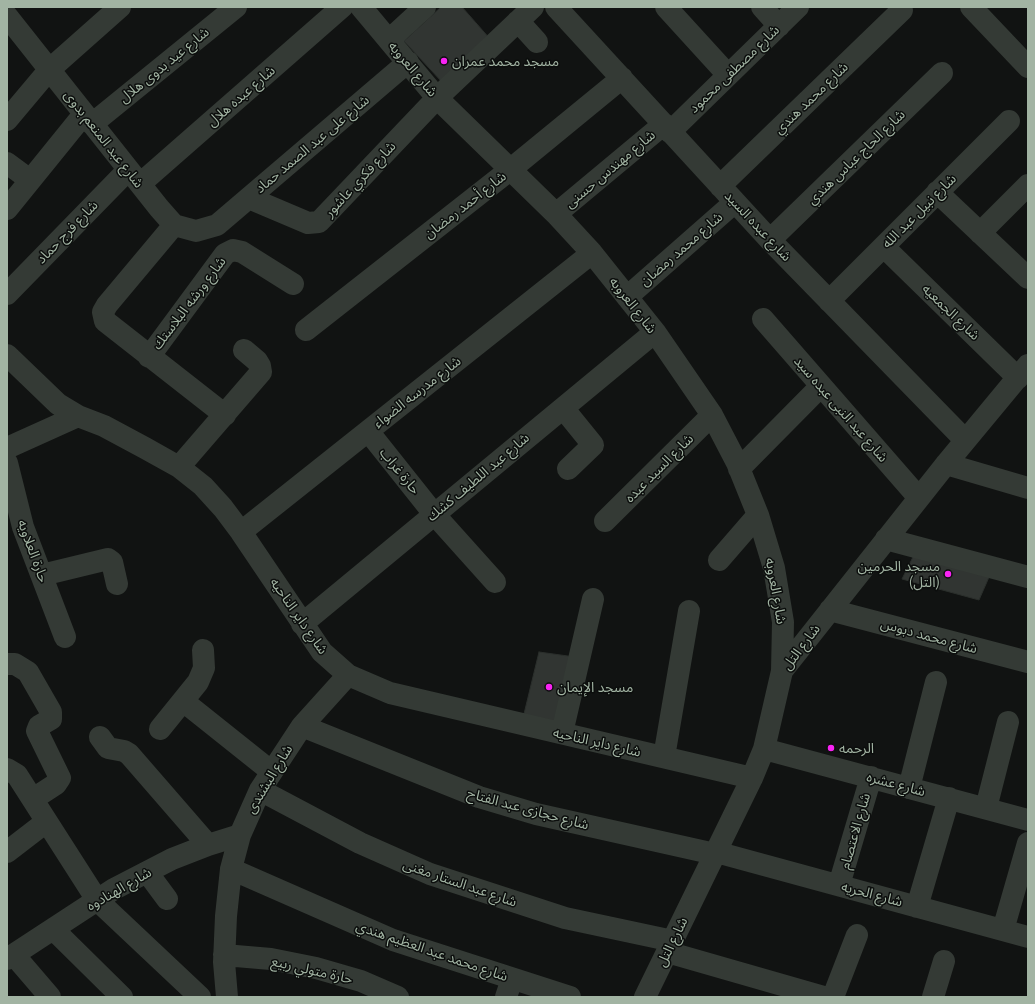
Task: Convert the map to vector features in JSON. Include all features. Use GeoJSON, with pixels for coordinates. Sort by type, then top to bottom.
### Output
{"type":"FeatureCollection","features":[{"type":"Feature","properties":{"kind":"street"},"geometry":{"type":"LineString","coordinates":[[7,120],[49,70],[120,7]]}},
{"type":"Feature","properties":{"kind":"street","name":"شارع عيد بدوى هلال"},"geometry":{"type":"LineString","coordinates":[[7,209],[30,180],[88,119],[236,7]]}},
{"type":"Feature","properties":{"kind":"street","name":"شارع عبده هلال"},"geometry":{"type":"LineString","coordinates":[[134,177],[342,7]]}},
{"type":"Feature","properties":{"kind":"street","name":"شارع العروبه"},"geometry":{"type":"LineString","coordinates":[[361,7],[408,62],[436,98],[511,169],[592,253],[655,332],[712,415],[739,469],[758,515],[774,568],[783,622],[782,671]]}},
{"type":"Feature","properties":{"kind":"street"},"geometry":{"type":"LineString","coordinates":[[389,40],[425,7]]}},
{"type":"Feature","properties":{"kind":"street","name":"شارع عبده السيد"},"geometry":{"type":"LineString","coordinates":[[556,7],[770,240],[965,440]]}},
{"type":"Feature","properties":{"kind":"street"},"geometry":{"type":"LineString","coordinates":[[666,7],[728,75]]}},
{"type":"Feature","properties":{"kind":"street"},"geometry":{"type":"LineString","coordinates":[[762,7],[778,26]]}},
{"type":"Feature","properties":{"kind":"street","name":"شارع مصطفى محمود"},"geometry":{"type":"LineString","coordinates":[[667,128],[728,75],[798,7]]}},
{"type":"Feature","properties":{"kind":"street"},"geometry":{"type":"LineString","coordinates":[[971,7],[1028,67]]}},
{"type":"Feature","properties":{"kind":"street","name":"شارع محمد هندي"},"geometry":{"type":"LineString","coordinates":[[720,186],[902,10]]}},
{"type":"Feature","properties":{"kind":"street"},"geometry":{"type":"LineString","coordinates":[[526,14],[537,42]]}},
{"type":"Feature","properties":{"kind":"street","name":"شارع فكري عاشور"},"geometry":{"type":"LineString","coordinates":[[249,198],[308,223],[319,222],[436,98],[526,14]]}},
{"type":"Feature","properties":{"kind":"street","name":"شارع عبد المنعم بدوى"},"geometry":{"type":"LineString","coordinates":[[7,16],[134,177],[174,225]]}},
{"type":"Feature","properties":{"kind":"street","name":"شارع على عبد الصمد حماد"},"geometry":{"type":"LineString","coordinates":[[174,225],[196,231],[217,225],[408,62]]}},
{"type":"Feature","properties":{"kind":"street","name":"شارع الحاج عباس هندي"},"geometry":{"type":"LineString","coordinates":[[770,240],[942,73]]}},
{"type":"Feature","properties":{"kind":"street","name":"شارع أحمد رمضان"},"geometry":{"type":"LineString","coordinates":[[306,330],[511,169],[622,78]]}},
{"type":"Feature","properties":{"kind":"street","name":"شارع نبيل عبد الله"},"geometry":{"type":"LineString","coordinates":[[829,301],[1009,122]]}},
{"type":"Feature","properties":{"kind":"street","name":"شارع مهندس حسنى"},"geometry":{"type":"LineString","coordinates":[[556,214],[667,128]]}},
{"type":"Feature","properties":{"kind":"street"},"geometry":{"type":"LineString","coordinates":[[7,163],[30,180]]}},
{"type":"Feature","properties":{"kind":"street","name":"شارع فرج حماد"},"geometry":{"type":"LineString","coordinates":[[7,294],[134,177]]}},
{"type":"Feature","properties":{"kind":"street"},"geometry":{"type":"LineString","coordinates":[[980,233],[1028,185]]}},
{"type":"Feature","properties":{"kind":"street"},"geometry":{"type":"LineString","coordinates":[[937,192],[1028,278]]}},
{"type":"Feature","properties":{"kind":"street","name":"شارع محمد رمضان"},"geometry":{"type":"LineString","coordinates":[[627,297],[735,202]]}},
{"type":"Feature","properties":{"kind":"street"},"geometry":{"type":"LineString","coordinates":[[174,225],[107,305],[104,312],[105,321],[110,327],[225,415]]}},
{"type":"Feature","properties":{"kind":"street","name":"شارع الجمعيه"},"geometry":{"type":"LineString","coordinates":[[884,247],[1022,378]]}},
{"type":"Feature","properties":{"kind":"street","name":"شارع ورشه البلاستك"},"geometry":{"type":"LineString","coordinates":[[149,357],[225,254],[233,250],[242,252],[293,284]]}},
{"type":"Feature","properties":{"kind":"street","name":"شارع مدرسه الضواء"},"geometry":{"type":"LineString","coordinates":[[242,532],[592,253]]}},
{"type":"Feature","properties":{"kind":"street","name":"شارع عبد النبى عبده سيد"},"geometry":{"type":"LineString","coordinates":[[762,320],[919,498]]}},
{"type":"Feature","properties":{"kind":"street","name":"شارع عبد اللطيف كشك"},"geometry":{"type":"LineString","coordinates":[[302,624],[655,332]]}},
{"type":"Feature","properties":{"kind":"street"},"geometry":{"type":"LineString","coordinates":[[179,467],[261,372],[257,361],[244,350]]}},
{"type":"Feature","properties":{"kind":"street","name":"شارع داير الناحيه"},"geometry":{"type":"LineString","coordinates":[[7,356],[58,404],[78,416],[104,426],[179,467],[202,486],[218,502],[242,532],[322,652],[348,675],[390,693],[752,778]]}},
{"type":"Feature","properties":{"kind":"street","name":"شارع التل"},"geometry":{"type":"LineString","coordinates":[[645,997],[752,778],[764,749],[782,671],[965,440],[1022,378]]}},
{"type":"Feature","properties":{"kind":"street"},"geometry":{"type":"LineString","coordinates":[[739,469],[821,386]]}},
{"type":"Feature","properties":{"kind":"street"},"geometry":{"type":"LineString","coordinates":[[563,408],[593,445],[568,469]]}},
{"type":"Feature","properties":{"kind":"street","name":"شارع السيد عبده"},"geometry":{"type":"LineString","coordinates":[[605,521],[712,415]]}},
{"type":"Feature","properties":{"kind":"street"},"geometry":{"type":"LineString","coordinates":[[7,448],[78,416]]}},
{"type":"Feature","properties":{"kind":"street","name":"حارة غراب"},"geometry":{"type":"LineString","coordinates":[[368,431],[434,514],[495,582]]}},
{"type":"Feature","properties":{"kind":"street","name":"حارة العلاويه"},"geometry":{"type":"LineString","coordinates":[[7,463],[13,512],[23,527],[65,637]]}},
{"type":"Feature","properties":{"kind":"street"},"geometry":{"type":"LineString","coordinates":[[946,464],[1028,488]]}},
{"type":"Feature","properties":{"kind":"street"},"geometry":{"type":"LineString","coordinates":[[719,560],[758,515]]}},
{"type":"Feature","properties":{"kind":"street"},"geometry":{"type":"LineString","coordinates":[[886,539],[1028,577]]}},
{"type":"Feature","properties":{"kind":"street"},"geometry":{"type":"LineString","coordinates":[[42,575],[108,559],[112,562],[117,584]]}},
{"type":"Feature","properties":{"kind":"street"},"geometry":{"type":"LineString","coordinates":[[562,733],[593,599]]}},
{"type":"Feature","properties":{"kind":"street","name":"شارع محمد دبوس"},"geometry":{"type":"LineString","coordinates":[[830,610],[1028,662]]}},
{"type":"Feature","properties":{"kind":"street"},"geometry":{"type":"LineString","coordinates":[[664,757],[688,611]]}},
{"type":"Feature","properties":{"kind":"street"},"geometry":{"type":"LineString","coordinates":[[160,728],[198,682],[204,668],[204,650]]}},
{"type":"Feature","properties":{"kind":"street"},"geometry":{"type":"LineString","coordinates":[[7,664],[15,664],[28,672],[52,716],[48,722],[39,726],[37,731],[60,778],[56,784],[33,799]]}},
{"type":"Feature","properties":{"kind":"street","name":"شارع البشندى"},"geometry":{"type":"LineString","coordinates":[[226,997],[224,955],[231,869],[240,835],[260,790],[302,726],[348,675]]}},
{"type":"Feature","properties":{"kind":"street"},"geometry":{"type":"LineString","coordinates":[[908,788],[936,682]]}},
{"type":"Feature","properties":{"kind":"street"},"geometry":{"type":"LineString","coordinates":[[183,701],[272,772]]}},
{"type":"Feature","properties":{"kind":"street"},"geometry":{"type":"LineString","coordinates":[[986,808],[1008,722]]}},
{"type":"Feature","properties":{"kind":"street","name":"شارع حجازى عبد الفتاح"},"geometry":{"type":"LineString","coordinates":[[302,726],[451,787],[507,806],[716,853]]}},
{"type":"Feature","properties":{"kind":"street"},"geometry":{"type":"LineString","coordinates":[[100,737],[110,750],[124,751],[129,754],[208,845]]}},
{"type":"Feature","properties":{"kind":"street","name":"شارع عشره"},"geometry":{"type":"LineString","coordinates":[[764,749],[1028,820]]}},
{"type":"Feature","properties":{"kind":"street"},"geometry":{"type":"LineString","coordinates":[[7,770],[17,775],[97,900],[153,941],[200,997]]}},
{"type":"Feature","properties":{"kind":"street","name":"شارع الاعتصام"},"geometry":{"type":"LineString","coordinates":[[839,885],[870,777]]}},
{"type":"Feature","properties":{"kind":"street","name":"شارع عبد الستار مغنى"},"geometry":{"type":"LineString","coordinates":[[260,790],[378,851],[430,874],[565,918],[670,946],[788,992],[824,997]]}},
{"type":"Feature","properties":{"kind":"street"},"geometry":{"type":"LineString","coordinates":[[918,907],[949,798]]}},
{"type":"Feature","properties":{"kind":"street"},"geometry":{"type":"LineString","coordinates":[[7,852],[46,822]]}},
{"type":"Feature","properties":{"kind":"street","name":"شارع الهنادوه"},"geometry":{"type":"LineString","coordinates":[[10,957],[97,900],[147,872],[208,845],[240,835]]}},
{"type":"Feature","properties":{"kind":"street"},"geometry":{"type":"LineString","coordinates":[[1003,930],[1028,843]]}},
{"type":"Feature","properties":{"kind":"street","name":"شارع الحريه"},"geometry":{"type":"LineString","coordinates":[[716,853],[1028,937]]}},
{"type":"Feature","properties":{"kind":"street","name":"شارع محمد عبد العظيم هندي"},"geometry":{"type":"LineString","coordinates":[[231,869],[393,940],[509,988],[570,997]]}},
{"type":"Feature","properties":{"kind":"street"},"geometry":{"type":"LineString","coordinates":[[147,872],[167,899]]}},
{"type":"Feature","properties":{"kind":"street"},"geometry":{"type":"LineString","coordinates":[[53,929],[122,997]]}},
{"type":"Feature","properties":{"kind":"street"},"geometry":{"type":"LineString","coordinates":[[833,997],[857,935]]}},
{"type":"Feature","properties":{"kind":"street","name":"حارة متولي ربيع"},"geometry":{"type":"LineString","coordinates":[[224,955],[271,959],[316,968],[361,981],[398,997]]}},
{"type":"Feature","properties":{"kind":"street"},"geometry":{"type":"LineString","coordinates":[[10,957],[50,997]]}},
{"type":"Feature","properties":{"kind":"street"},"geometry":{"type":"LineString","coordinates":[[933,997],[944,961]]}},
{"type":"Feature","properties":{"kind":"building","name":"مسجد محمد عمران"},"geometry":{"type":"Polygon","coordinates":[[[441,7],[462,7],[491,40],[442,82],[404,41],[441,7]]]}},
{"type":"Feature","properties":{"kind":"building","name":"مسجد الحرمين (التل)"},"geometry":{"type":"Polygon","coordinates":[[[917,549],[993,568],[979,600],[902,579],[917,549]]]}},
{"type":"Feature","properties":{"kind":"building","name":"مسجد الإيمان"},"geometry":{"type":"Polygon","coordinates":[[[539,652],[575,657],[559,726],[523,718],[539,652]]]}},
{"type":"Feature","properties":{"kind":"place","name":"مسجد محمد عمران"},"geometry":{"type":"Point","coordinates":[444,61]}},
{"type":"Feature","properties":{"kind":"place","name":"مسجد الحرمين (التل)"},"geometry":{"type":"Point","coordinates":[948,574]}},
{"type":"Feature","properties":{"kind":"place","name":"مسجد الإيمان"},"geometry":{"type":"Point","coordinates":[549,687]}},
{"type":"Feature","properties":{"kind":"place","name":"الرحمه"},"geometry":{"type":"Point","coordinates":[831,748]}}]}
